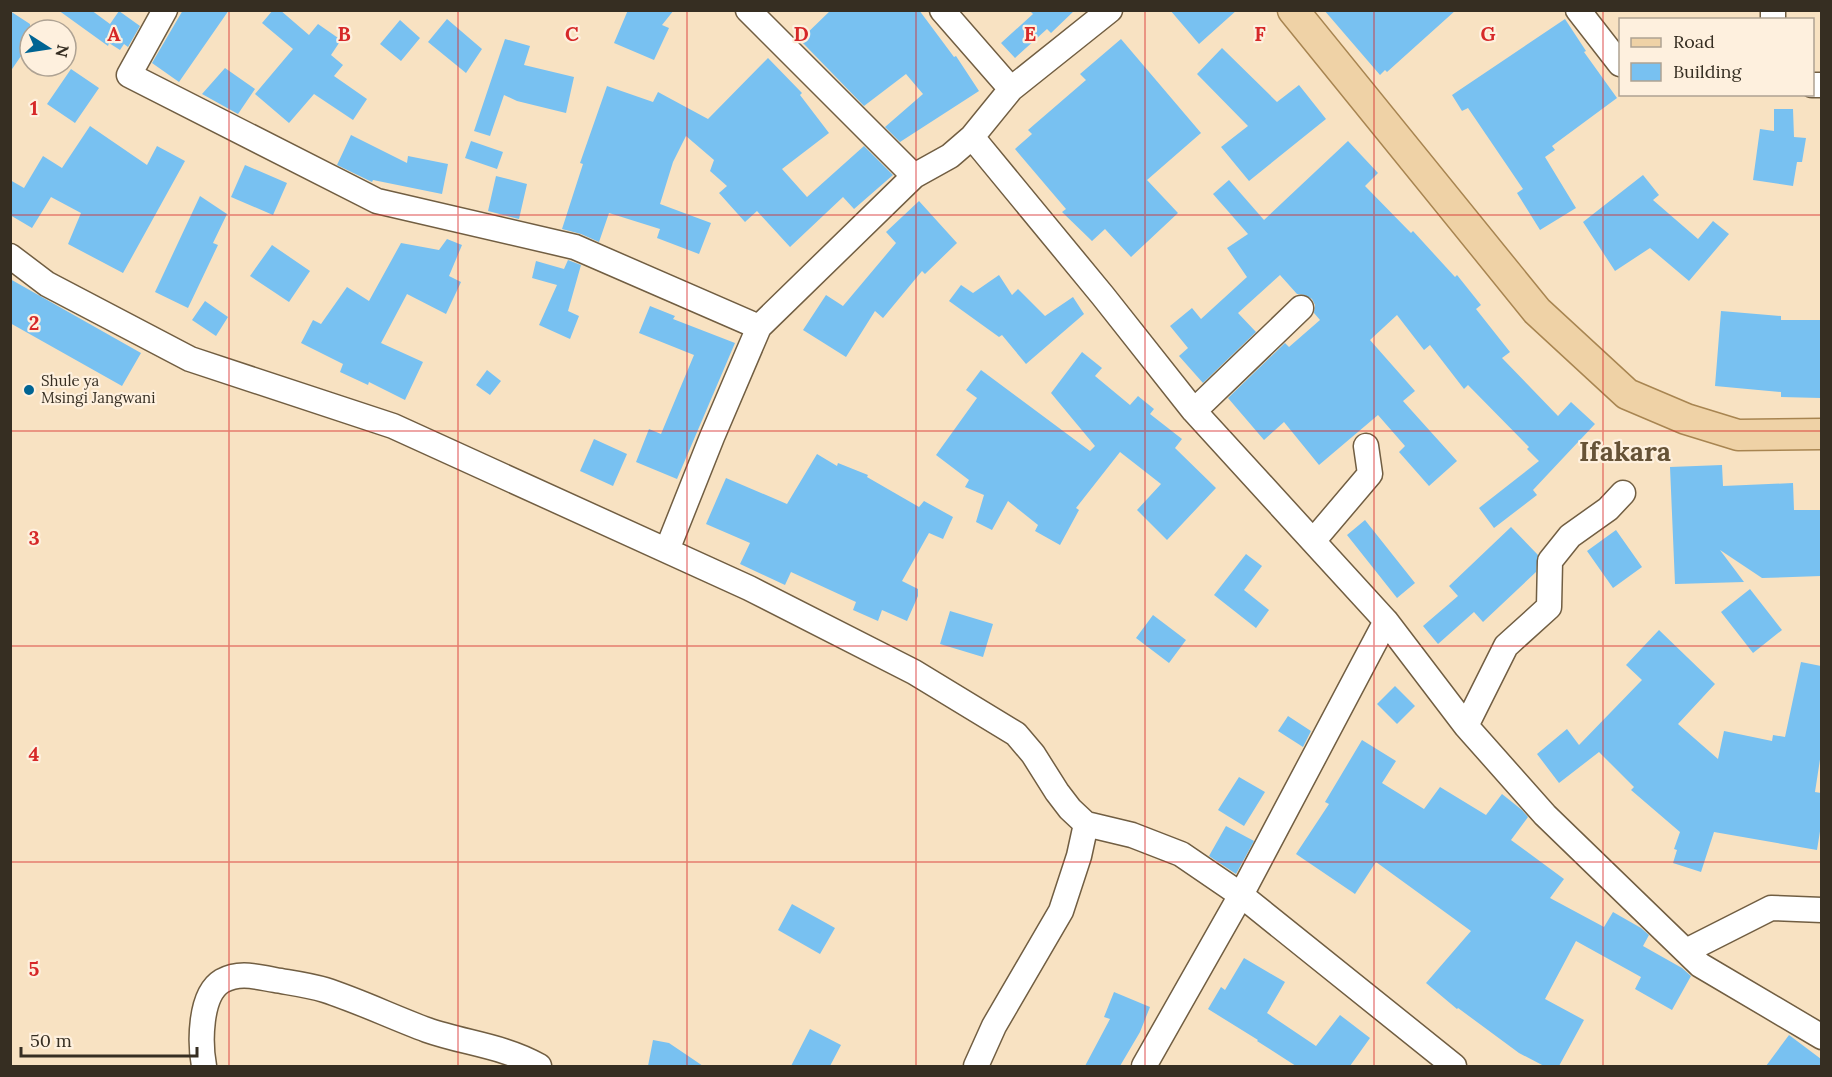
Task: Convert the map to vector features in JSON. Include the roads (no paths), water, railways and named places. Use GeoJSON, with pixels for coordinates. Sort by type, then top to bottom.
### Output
{"type":"FeatureCollection","features":[{"type":"Feature","properties":{"kind":"main road"},"geometry":{"type":"LineString","coordinates":[[1293,10],[1537,311],[1628,394],[1686,419],[1738,435],[1821,434]]}},
{"type":"Feature","properties":{"kind":"street"},"geometry":{"type":"LineString","coordinates":[[165,10],[129,75],[377,201],[575,247],[759,327]]}},
{"type":"Feature","properties":{"kind":"street"},"geometry":{"type":"LineString","coordinates":[[748,10],[914,176]]}},
{"type":"Feature","properties":{"kind":"street"},"geometry":{"type":"LineString","coordinates":[[942,10],[1011,89]]}},
{"type":"Feature","properties":{"kind":"street"},"geometry":{"type":"LineString","coordinates":[[667,549],[759,327],[914,176],[950,156],[972,137],[1011,89],[1110,10]]}},
{"type":"Feature","properties":{"kind":"street"},"geometry":{"type":"LineString","coordinates":[[1578,10],[1619,63]]}},
{"type":"Feature","properties":{"kind":"street"},"geometry":{"type":"LineString","coordinates":[[972,137],[1194,411],[1386,621],[1466,726],[1545,815],[1700,965],[1821,1037]]}},
{"type":"Feature","properties":{"kind":"street"},"geometry":{"type":"LineString","coordinates":[[10,256],[47,284],[190,359],[377,420],[667,549],[840,633],[914,672],[1006,726],[1027,745],[1057,792],[1086,824],[1132,835],[1181,854],[1241,895],[1454,1066]]}},
{"type":"Feature","properties":{"kind":"street"},"geometry":{"type":"LineString","coordinates":[[1194,411],[1301,308]]}},
{"type":"Feature","properties":{"kind":"street"},"geometry":{"type":"LineString","coordinates":[[1314,540],[1370,474],[1366,446]]}},
{"type":"Feature","properties":{"kind":"street"},"geometry":{"type":"LineString","coordinates":[[1466,726],[1506,646],[1549,607],[1550,561],[1570,536],[1608,509],[1623,493]]}},
{"type":"Feature","properties":{"kind":"street"},"geometry":{"type":"LineString","coordinates":[[1144,1066],[1241,895],[1386,621]]}},
{"type":"Feature","properties":{"kind":"street"},"geometry":{"type":"LineString","coordinates":[[976,1066],[994,1026],[1061,911],[1079,856],[1086,824]]}},
{"type":"Feature","properties":{"kind":"street"},"geometry":{"type":"LineString","coordinates":[[1686,951],[1771,908],[1821,910]]}},
{"type":"Feature","properties":{"kind":"street"},"geometry":{"type":"LineString","coordinates":[[204,1066],[201,1051],[202,1021],[208,1000],[217,985],[223,981],[246,975],[324,990],[428,1030],[520,1056],[539,1066]]}},
{"type":"Feature","properties":{"kind":"place","name":"Shule ya Msingi Jangwani"},"geometry":{"type":"Point","coordinates":[29,390]}},
{"type":"Feature","properties":{"kind":"district","name":"Ifakara"},"geometry":{"type":"Point","coordinates":[1625,452]}}]}
